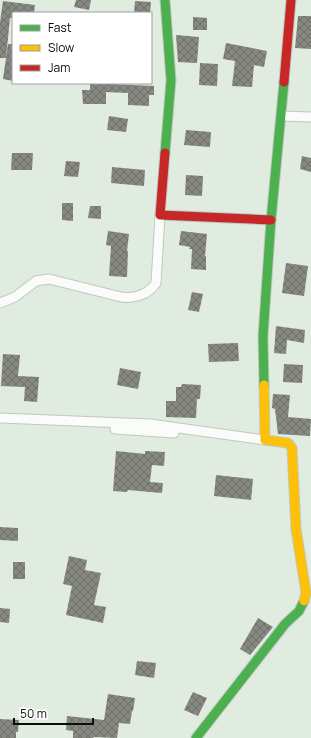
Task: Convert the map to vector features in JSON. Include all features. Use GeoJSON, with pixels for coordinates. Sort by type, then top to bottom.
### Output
{"type":"FeatureCollection","features":[{"type":"Feature","properties":{"kind":"street"},"geometry":{"type":"LineString","coordinates":[[0,303],[15,297],[36,281],[49,279],[122,298],[129,298],[152,290],[156,282],[170,80],[165,0]]}},
{"type":"Feature","properties":{"kind":"street"},"geometry":{"type":"LineString","coordinates":[[265,440],[262,336],[291,0]]}},
{"type":"Feature","properties":{"kind":"street"},"geometry":{"type":"LineString","coordinates":[[281,116],[311,117]]}},
{"type":"Feature","properties":{"kind":"street"},"geometry":{"type":"LineString","coordinates":[[160,215],[271,220]]}},
{"type":"Feature","properties":{"kind":"street"},"geometry":{"type":"LineString","coordinates":[[0,418],[150,424],[288,443],[292,448],[296,529],[306,593],[305,602],[301,609],[285,624],[196,738]]}},
{"type":"Feature","properties":{"kind":"street"},"geometry":{"type":"LineString","coordinates":[[0,424],[117,429],[265,440]]}},
{"type":"Feature","properties":{"kind":"building"},"geometry":{"type":"Polygon","coordinates":[[[76,0],[91,0],[89,10],[74,7],[76,0]]]}},
{"type":"Feature","properties":{"kind":"building"},"geometry":{"type":"Polygon","coordinates":[[[3,1],[35,5],[34,12],[12,12],[12,18],[10,18],[6,58],[0,58],[0,22],[3,1]]]}},
{"type":"Feature","properties":{"kind":"building"},"geometry":{"type":"Polygon","coordinates":[[[135,1],[151,2],[150,12],[134,12],[135,1]]]}},
{"type":"Feature","properties":{"kind":"building"},"geometry":{"type":"Polygon","coordinates":[[[298,16],[311,16],[311,49],[295,48],[298,16]]]}},
{"type":"Feature","properties":{"kind":"building"},"geometry":{"type":"Polygon","coordinates":[[[193,17],[207,18],[207,30],[193,30],[193,17]]]}},
{"type":"Feature","properties":{"kind":"building"},"geometry":{"type":"Polygon","coordinates":[[[176,35],[199,37],[197,63],[178,62],[176,35]]]}},
{"type":"Feature","properties":{"kind":"building"},"geometry":{"type":"Polygon","coordinates":[[[226,43],[267,51],[264,67],[254,65],[252,87],[232,86],[235,61],[223,59],[226,43]]]}},
{"type":"Feature","properties":{"kind":"building"},"geometry":{"type":"Polygon","coordinates":[[[8,44],[12,44],[12,81],[3,79],[8,44]]]}},
{"type":"Feature","properties":{"kind":"building"},"geometry":{"type":"Polygon","coordinates":[[[200,63],[218,64],[217,86],[199,85],[200,63]]]}},
{"type":"Feature","properties":{"kind":"building"},"geometry":{"type":"Polygon","coordinates":[[[90,84],[154,86],[154,95],[149,95],[149,106],[128,105],[128,93],[106,92],[106,104],[83,104],[82,90],[90,90],[90,84]]]}},
{"type":"Feature","properties":{"kind":"building"},"geometry":{"type":"Polygon","coordinates":[[[109,116],[128,119],[126,132],[107,130],[109,116]]]}},
{"type":"Feature","properties":{"kind":"building"},"geometry":{"type":"Polygon","coordinates":[[[186,130],[211,132],[210,147],[184,145],[186,130]]]}},
{"type":"Feature","properties":{"kind":"building"},"geometry":{"type":"Polygon","coordinates":[[[12,153],[33,153],[32,170],[11,170],[12,153]]]}},
{"type":"Feature","properties":{"kind":"building"},"geometry":{"type":"Polygon","coordinates":[[[302,156],[311,158],[311,172],[300,169],[302,156]]]}},
{"type":"Feature","properties":{"kind":"building"},"geometry":{"type":"Polygon","coordinates":[[[66,161],[80,162],[78,177],[64,176],[66,161]]]}},
{"type":"Feature","properties":{"kind":"building"},"geometry":{"type":"Polygon","coordinates":[[[112,167],[145,170],[144,186],[111,183],[112,167]]]}},
{"type":"Feature","properties":{"kind":"building"},"geometry":{"type":"Polygon","coordinates":[[[186,175],[203,176],[202,196],[185,195],[186,175]]]}},
{"type":"Feature","properties":{"kind":"building"},"geometry":{"type":"Polygon","coordinates":[[[62,203],[73,203],[73,221],[62,220],[62,203]]]}},
{"type":"Feature","properties":{"kind":"building"},"geometry":{"type":"Polygon","coordinates":[[[90,206],[101,206],[101,219],[88,218],[90,206]]]}},
{"type":"Feature","properties":{"kind":"building"},"geometry":{"type":"Polygon","coordinates":[[[108,231],[129,234],[127,251],[127,277],[109,276],[111,246],[106,245],[108,231]]]}},
{"type":"Feature","properties":{"kind":"building"},"geometry":{"type":"Polygon","coordinates":[[[181,231],[207,234],[205,256],[206,270],[191,269],[192,249],[189,249],[190,247],[179,245],[181,231]]]}},
{"type":"Feature","properties":{"kind":"building"},"geometry":{"type":"Polygon","coordinates":[[[286,263],[308,266],[304,296],[282,293],[286,263]]]}},
{"type":"Feature","properties":{"kind":"building"},"geometry":{"type":"Polygon","coordinates":[[[192,292],[203,294],[199,312],[188,310],[192,292]]]}},
{"type":"Feature","properties":{"kind":"building"},"geometry":{"type":"Polygon","coordinates":[[[276,326],[305,330],[304,343],[287,340],[286,354],[274,353],[276,326]]]}},
{"type":"Feature","properties":{"kind":"building"},"geometry":{"type":"Polygon","coordinates":[[[238,343],[239,361],[209,362],[208,344],[238,343]]]}},
{"type":"Feature","properties":{"kind":"building"},"geometry":{"type":"Polygon","coordinates":[[[3,354],[20,355],[18,376],[39,377],[37,402],[24,401],[25,387],[1,386],[3,354]]]}},
{"type":"Feature","properties":{"kind":"building"},"geometry":{"type":"Polygon","coordinates":[[[284,364],[303,365],[302,383],[283,382],[284,364]]]}},
{"type":"Feature","properties":{"kind":"building"},"geometry":{"type":"Polygon","coordinates":[[[120,368],[141,372],[138,389],[117,385],[120,368]]]}},
{"type":"Feature","properties":{"kind":"building"},"geometry":{"type":"Polygon","coordinates":[[[182,384],[201,385],[200,399],[197,399],[196,418],[166,417],[166,401],[176,401],[176,387],[181,387],[182,384]]]}},
{"type":"Feature","properties":{"kind":"building"},"geometry":{"type":"Polygon","coordinates":[[[273,394],[290,395],[288,417],[311,419],[310,436],[278,434],[275,409],[272,408],[273,394]]]}},
{"type":"Feature","properties":{"kind":"building"},"geometry":{"type":"Polygon","coordinates":[[[116,451],[145,454],[145,451],[165,452],[164,466],[152,465],[150,482],[163,483],[162,493],[128,490],[127,492],[113,491],[116,451]]]}},
{"type":"Feature","properties":{"kind":"building"},"geometry":{"type":"Polygon","coordinates":[[[216,475],[253,479],[251,500],[214,496],[216,475]]]}},
{"type":"Feature","properties":{"kind":"building"},"geometry":{"type":"Polygon","coordinates":[[[0,527],[18,528],[18,541],[0,540],[0,527]]]}},
{"type":"Feature","properties":{"kind":"building"},"geometry":{"type":"Polygon","coordinates":[[[69,556],[87,560],[85,570],[101,573],[94,605],[106,607],[103,623],[66,615],[72,586],[63,584],[69,556]]]}},
{"type":"Feature","properties":{"kind":"building"},"geometry":{"type":"Polygon","coordinates":[[[13,562],[25,562],[25,579],[13,579],[13,562]]]}},
{"type":"Feature","properties":{"kind":"building"},"geometry":{"type":"Polygon","coordinates":[[[0,608],[10,609],[9,623],[0,622],[0,608]]]}},
{"type":"Feature","properties":{"kind":"building"},"geometry":{"type":"Polygon","coordinates":[[[258,618],[273,627],[250,655],[240,649],[258,618]]]}},
{"type":"Feature","properties":{"kind":"building"},"geometry":{"type":"Polygon","coordinates":[[[137,661],[156,663],[154,678],[135,675],[137,661]]]}},
{"type":"Feature","properties":{"kind":"building"},"geometry":{"type":"Polygon","coordinates":[[[193,692],[207,698],[198,716],[184,710],[193,692]]]}},
{"type":"Feature","properties":{"kind":"building"},"geometry":{"type":"Polygon","coordinates":[[[108,694],[135,698],[130,724],[119,723],[117,738],[73,738],[73,731],[66,730],[67,716],[104,720],[108,694]]]}},
{"type":"Feature","properties":{"kind":"building"},"geometry":{"type":"Polygon","coordinates":[[[0,719],[19,720],[16,738],[0,738],[0,719]]]}},
{"type":"Feature","properties":{"kind":"traffic: fast"},"geometry":{"type":"LineString","coordinates":[[165,0],[171,80],[165,153]]}},
{"type":"Feature","properties":{"kind":"traffic: fast"},"geometry":{"type":"LineString","coordinates":[[264,385],[263,336],[271,220],[284,82]]}},
{"type":"Feature","properties":{"kind":"traffic: fast"},"geometry":{"type":"LineString","coordinates":[[196,738],[285,624],[299,611],[304,601]]}},
{"type":"Feature","properties":{"kind":"traffic: slow"},"geometry":{"type":"LineString","coordinates":[[264,385],[265,440],[288,443],[292,448],[296,529],[306,593],[304,601]]}},
{"type":"Feature","properties":{"kind":"traffic: jam"},"geometry":{"type":"LineString","coordinates":[[284,82],[291,0]]}},
{"type":"Feature","properties":{"kind":"traffic: jam"},"geometry":{"type":"LineString","coordinates":[[165,153],[160,215],[271,220]]}}]}
